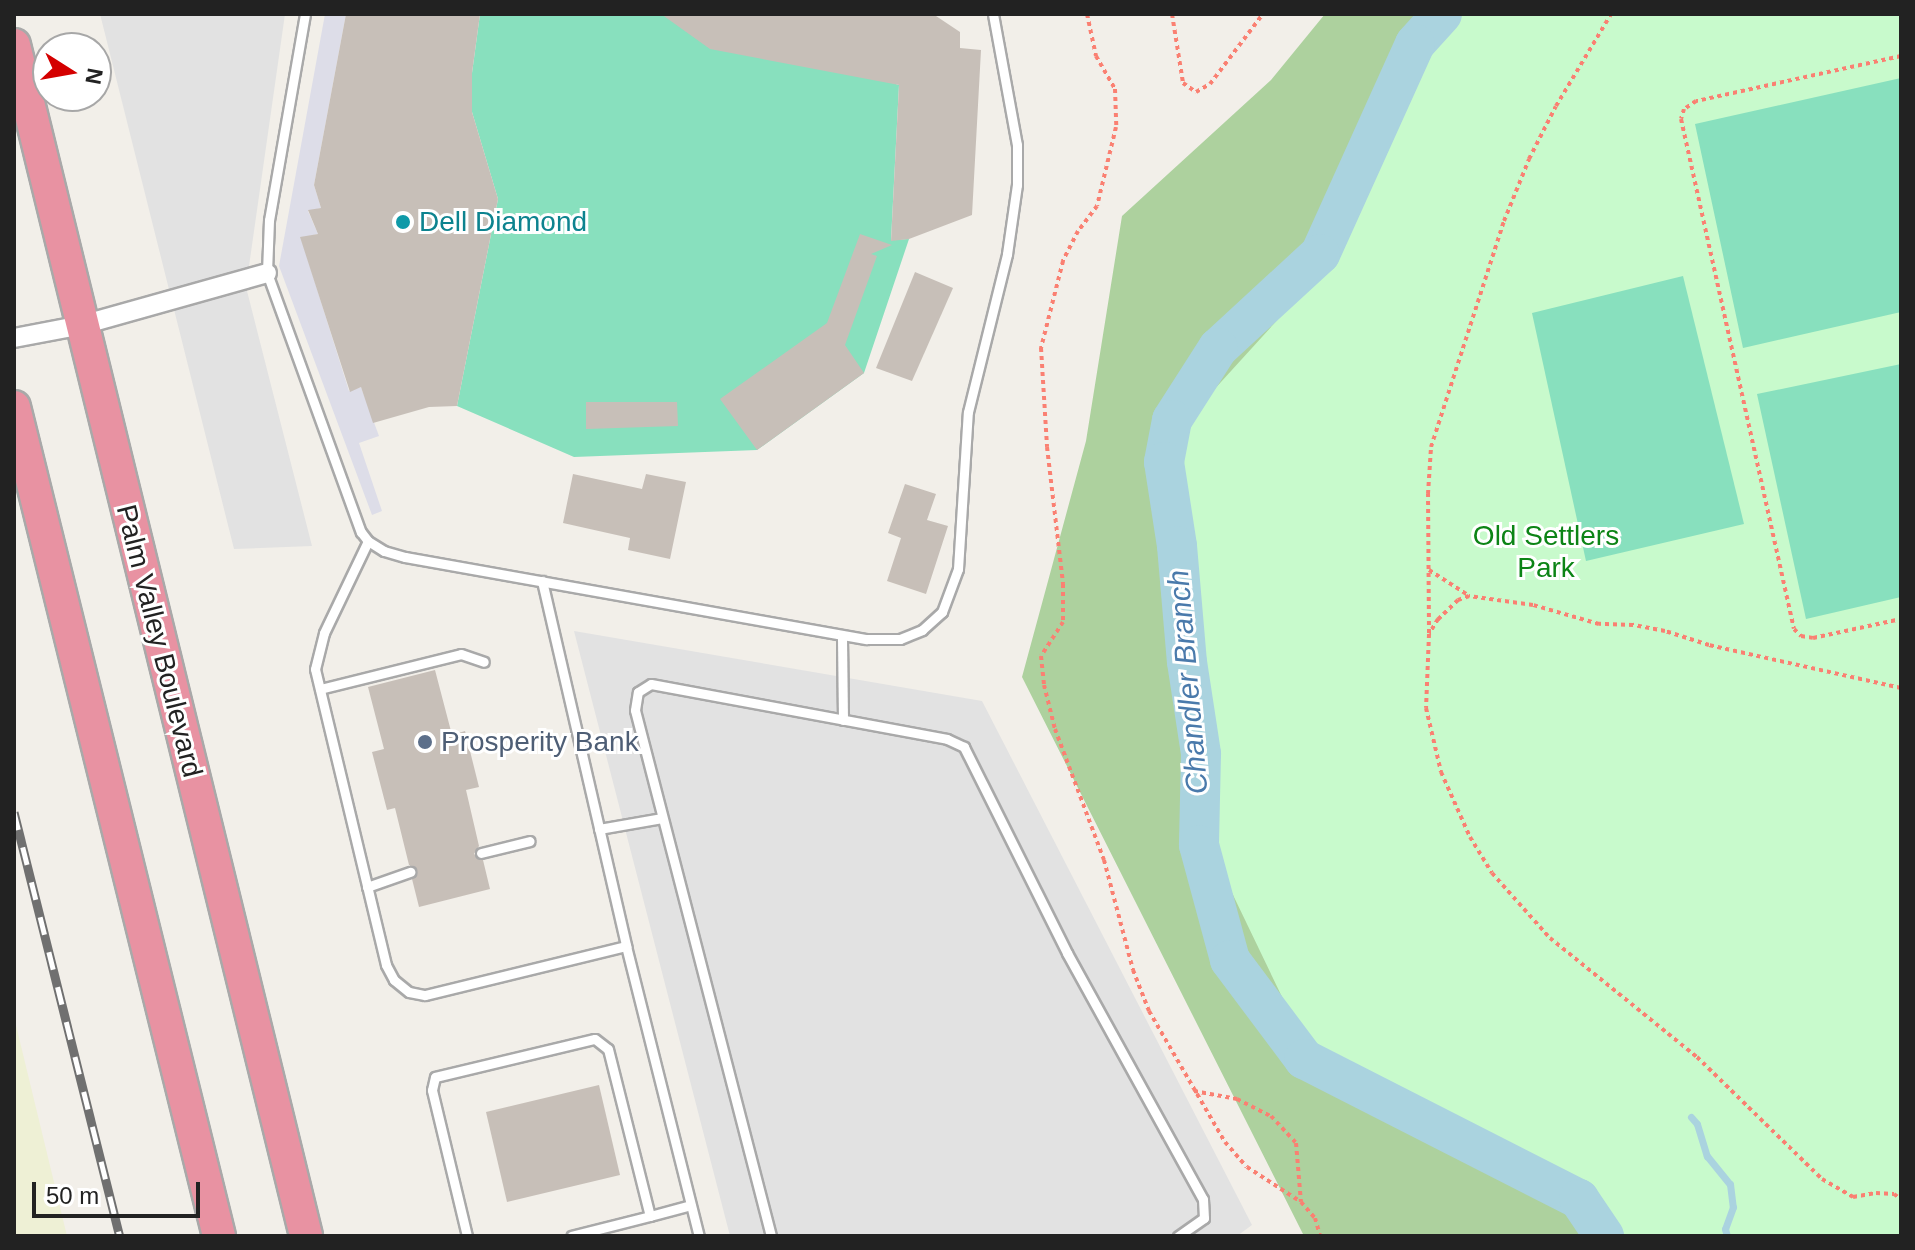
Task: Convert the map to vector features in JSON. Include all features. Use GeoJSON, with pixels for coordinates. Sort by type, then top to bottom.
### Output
{"type":"FeatureCollection","features":[{"type":"Feature","properties":{"kind":"highway","name":"Palm Valley Boulevard"},"geometry":{"type":"LineString","coordinates":[[14,45],[306,1236]]}},
{"type":"Feature","properties":{"kind":"highway"},"geometry":{"type":"LineString","coordinates":[[14,407],[219,1236]]}},
{"type":"Feature","properties":{"kind":"street"},"geometry":{"type":"LineString","coordinates":[[14,338],[82,325],[267,273]]}},
{"type":"Feature","properties":{"kind":"lane"},"geometry":{"type":"LineString","coordinates":[[305,14],[269,220],[267,273],[361,532],[368,541],[384,551],[405,557],[842,638],[900,639],[922,630],[942,612],[958,569],[968,412],[1007,254],[1017,185],[1017,145],[993,14]]}},
{"type":"Feature","properties":{"kind":"lane"},"geometry":{"type":"LineString","coordinates":[[368,541],[324,633],[315,669],[386,965],[394,980],[409,992],[425,995],[626,946]]}},
{"type":"Feature","properties":{"kind":"lane"},"geometry":{"type":"LineString","coordinates":[[542,581],[626,946],[699,1236]]}},
{"type":"Feature","properties":{"kind":"lane"},"geometry":{"type":"LineString","coordinates":[[842,638],[843,720]]}},
{"type":"Feature","properties":{"kind":"lane"},"geometry":{"type":"LineString","coordinates":[[320,689],[461,654],[484,662]]}},
{"type":"Feature","properties":{"kind":"lane"},"geometry":{"type":"LineString","coordinates":[[769,1235],[635,710],[638,692],[643,687],[657,684],[947,739],[964,747],[1067,953],[1203,1199],[1204,1218],[1178,1236]]}},
{"type":"Feature","properties":{"kind":"lane"},"geometry":{"type":"LineString","coordinates":[[599,829],[662,818]]}},
{"type":"Feature","properties":{"kind":"lane"},"geometry":{"type":"LineString","coordinates":[[481,853],[530,841]]}},
{"type":"Feature","properties":{"kind":"lane"},"geometry":{"type":"LineString","coordinates":[[367,887],[410,872]]}},
{"type":"Feature","properties":{"kind":"lane"},"geometry":{"type":"LineString","coordinates":[[467,1236],[432,1090],[435,1077],[595,1039],[608,1049],[650,1216]]}},
{"type":"Feature","properties":{"kind":"lane"},"geometry":{"type":"LineString","coordinates":[[571,1236],[691,1205]]}},
{"type":"Feature","properties":{"kind":"path"},"geometry":{"type":"LineString","coordinates":[[1087,14],[1096,56],[1115,89],[1116,127],[1097,206],[1078,231],[1063,261],[1041,348],[1047,447],[1063,584],[1063,622],[1041,656],[1044,685],[1055,729],[1104,860],[1138,984],[1149,1011],[1225,1142],[1247,1167],[1301,1202],[1315,1218],[1320,1236]]}},
{"type":"Feature","properties":{"kind":"path"},"geometry":{"type":"LineString","coordinates":[[1172,14],[1183,83],[1196,92],[1210,84],[1263,14]]}},
{"type":"Feature","properties":{"kind":"path"},"geometry":{"type":"LineString","coordinates":[[1611,14],[1556,106],[1529,159],[1504,221],[1431,447],[1426,708],[1431,739],[1454,805],[1492,873],[1550,938],[1697,1057],[1822,1179],[1853,1197],[1876,1193],[1894,1194],[1901,1199]]}},
{"type":"Feature","properties":{"kind":"path"},"geometry":{"type":"LineString","coordinates":[[1901,56],[1696,101],[1687,106],[1681,119],[1794,629],[1801,636],[1813,638],[1901,619]]}},
{"type":"Feature","properties":{"kind":"path"},"geometry":{"type":"LineString","coordinates":[[1429,570],[1469,596],[1533,605],[1599,624],[1633,625],[1665,631],[1901,688]]}},
{"type":"Feature","properties":{"kind":"path"},"geometry":{"type":"LineString","coordinates":[[1429,634],[1438,619],[1458,600],[1469,596]]}},
{"type":"Feature","properties":{"kind":"path"},"geometry":{"type":"LineString","coordinates":[[1194,1091],[1237,1099],[1271,1116],[1296,1143],[1301,1202]]}},
{"type":"Feature","properties":{"kind":"green space"},"geometry":{"type":"Polygon","coordinates":[[[480,14],[661,14],[899,85],[891,240],[909,239],[864,373],[757,450],[574,457],[457,406],[498,199],[472,112],[472,73],[480,14]]]}},
{"type":"Feature","properties":{"kind":"green space","name":"Old Settlers Park"},"geometry":{"type":"Polygon","coordinates":[[[1325,14],[1571,14],[1791,1236],[1304,1236],[1022,677],[1086,441],[1122,216],[1271,80],[1325,14]]]}},
{"type":"Feature","properties":{"kind":"green space","name":"Old Settlers Park"},"geometry":{"type":"Polygon","coordinates":[[[1455,14],[1901,14],[1901,1236],[1622,1236],[1589,1187],[1309,1053],[1208,843],[1212,732],[1187,538],[1180,427],[1332,260],[1423,48],[1455,14]]]}},
{"type":"Feature","properties":{"kind":"green space"},"geometry":{"type":"Polygon","coordinates":[[[1901,78],[1901,312],[1743,348],[1695,124],[1901,78]]]}},
{"type":"Feature","properties":{"kind":"green space"},"geometry":{"type":"Polygon","coordinates":[[[1683,276],[1744,524],[1586,561],[1532,313],[1683,276]]]}},
{"type":"Feature","properties":{"kind":"green space"},"geometry":{"type":"Polygon","coordinates":[[[1901,364],[1901,597],[1806,619],[1757,394],[1901,364]]]}},
{"type":"Feature","properties":{"kind":"green space"},"geometry":{"type":"Polygon","coordinates":[[[14,1017],[67,1236],[14,1236],[14,1017]]]}},
{"type":"Feature","properties":{"kind":"shaded area"},"geometry":{"type":"Polygon","coordinates":[[[100,14],[285,14],[246,287],[312,546],[234,549],[112,62],[112,32],[105,32],[100,14]]]}},
{"type":"Feature","properties":{"kind":"shaded area"},"geometry":{"type":"Polygon","coordinates":[[[325,14],[346,14],[314,185],[321,208],[308,211],[318,234],[301,238],[349,391],[361,387],[379,436],[359,443],[382,511],[372,515],[279,266],[325,14]]]}},
{"type":"Feature","properties":{"kind":"shaded area"},"geometry":{"type":"Polygon","coordinates":[[[574,631],[982,701],[1252,1225],[1237,1236],[730,1236],[574,631]]]}},
{"type":"Feature","properties":{"kind":"building","name":"Dell Diamond"},"geometry":{"type":"Polygon","coordinates":[[[346,14],[480,14],[472,73],[472,112],[498,199],[457,406],[429,407],[373,423],[361,387],[350,392],[300,237],[318,234],[308,210],[321,208],[314,185],[346,14]]]}},
{"type":"Feature","properties":{"kind":"building"},"geometry":{"type":"Polygon","coordinates":[[[661,14],[933,14],[960,32],[960,48],[981,50],[972,215],[909,239],[891,241],[899,85],[710,49],[661,14]]]}},
{"type":"Feature","properties":{"kind":"building"},"geometry":{"type":"Polygon","coordinates":[[[860,234],[892,245],[871,254],[877,256],[845,345],[864,373],[757,450],[720,399],[827,323],[860,234]]]}},
{"type":"Feature","properties":{"kind":"building"},"geometry":{"type":"Polygon","coordinates":[[[915,272],[953,288],[912,381],[876,368],[915,272]]]}},
{"type":"Feature","properties":{"kind":"building"},"geometry":{"type":"Polygon","coordinates":[[[586,402],[677,402],[678,426],[586,429],[586,402]]]}},
{"type":"Feature","properties":{"kind":"building"},"geometry":{"type":"Polygon","coordinates":[[[573,474],[642,489],[646,474],[686,482],[670,559],[628,550],[630,538],[563,523],[573,474]]]}},
{"type":"Feature","properties":{"kind":"building"},"geometry":{"type":"Polygon","coordinates":[[[905,484],[936,494],[927,520],[948,526],[926,594],[887,581],[901,538],[888,533],[905,484]]]}},
{"type":"Feature","properties":{"kind":"building"},"geometry":{"type":"Polygon","coordinates":[[[435,670],[452,735],[465,731],[479,787],[466,790],[479,846],[474,854],[483,860],[490,889],[419,907],[412,879],[417,870],[409,865],[395,808],[387,810],[372,752],[384,749],[368,687],[435,670]]]}},
{"type":"Feature","properties":{"kind":"building"},"geometry":{"type":"Polygon","coordinates":[[[599,1085],[620,1175],[507,1202],[486,1112],[599,1085]]]}},
{"type":"Feature","properties":{"kind":"waterway","name":"Chandler Branch"},"geometry":{"type":"LineString","coordinates":[[1442,14],[1415,44],[1320,254],[1218,348],[1172,420],[1164,462],[1201,754],[1199,845],[1230,960],[1304,1059],[1579,1199],[1604,1236]]}},
{"type":"Feature","properties":{"kind":"waterway"},"geometry":{"type":"LineString","coordinates":[[1691,1117],[1697,1124],[1707,1156],[1730,1184],[1733,1207],[1725,1229],[1727,1236]]}},
{"type":"Feature","properties":{"kind":"railway"},"geometry":{"type":"LineString","coordinates":[[14,812],[120,1236]]}},
{"type":"Feature","properties":{"kind":"place","name":"Dell Diamond"},"geometry":{"type":"Point","coordinates":[403,222]}},
{"type":"Feature","properties":{"kind":"place","name":"Prosperity Bank"},"geometry":{"type":"Point","coordinates":[425,742]}}]}
